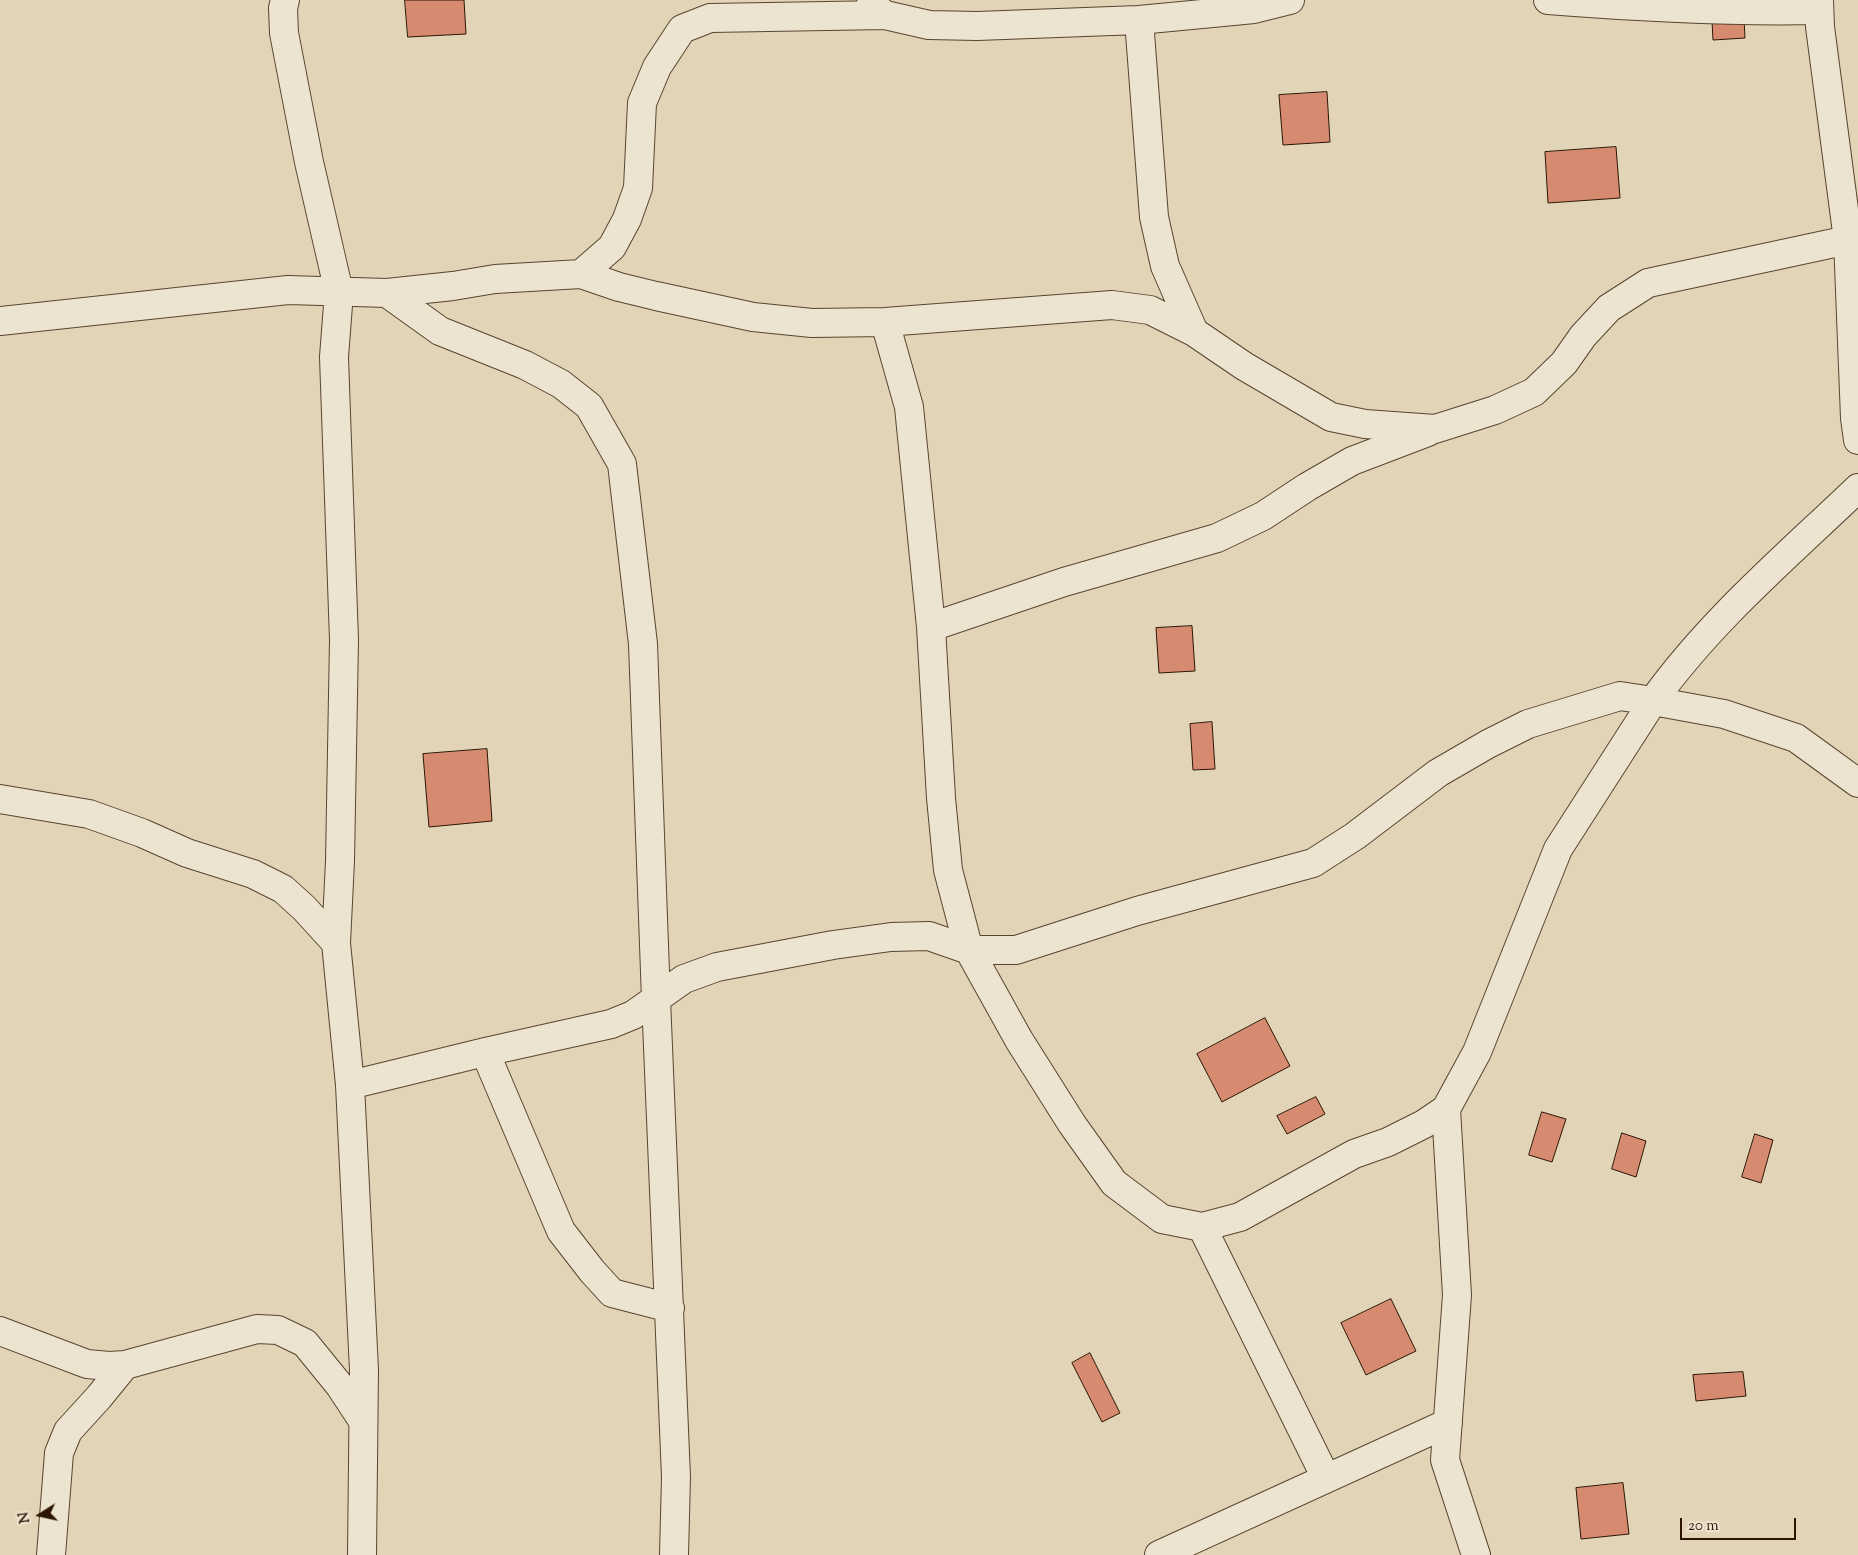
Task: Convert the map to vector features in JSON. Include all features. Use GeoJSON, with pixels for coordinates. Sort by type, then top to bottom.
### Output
{"type":"FeatureCollection","features":[{"type":"Feature","properties":{"kind":"street"},"geometry":{"type":"LineString","coordinates":[[285,0],[283,8],[284,32],[309,162],[339,292],[334,358],[344,640],[340,861],[336,942],[350,1085],[364,1370],[362,1555]]}},
{"type":"Feature","properties":{"kind":"street"},"geometry":{"type":"LineString","coordinates":[[581,274],[612,247],[627,219],[638,188],[642,104],[657,67],[682,29],[710,18],[876,8],[929,25],[977,26],[1139,20],[1254,9],[1290,0]]}},
{"type":"Feature","properties":{"kind":"street"},"geometry":{"type":"LineString","coordinates":[[1548,0],[1619,6],[1789,11],[1819,5],[1848,240],[1854,418],[1858,440]]}},
{"type":"Feature","properties":{"kind":"street"},"geometry":{"type":"LineString","coordinates":[[1139,20],[1154,217],[1165,266],[1194,332]]}},
{"type":"Feature","properties":{"kind":"street"},"geometry":{"type":"LineString","coordinates":[[931,627],[1064,582],[1217,538],[1263,516],[1307,487],[1352,461],[1435,429],[1495,410],[1534,392],[1564,364],[1583,336],[1609,308],[1648,283],[1848,240]]}},
{"type":"Feature","properties":{"kind":"street"},"geometry":{"type":"LineString","coordinates":[[0,321],[117,310],[288,290],[387,293],[453,286],[495,279],[581,274],[619,287],[753,317],[812,323],[885,322],[1112,305],[1150,310],[1194,332],[1244,366],[1331,417],[1365,424],[1435,429]]}},
{"type":"Feature","properties":{"kind":"street"},"geometry":{"type":"LineString","coordinates":[[387,293],[440,331],[525,365],[560,384],[588,406],[622,464],[644,644],[656,998],[676,1477],[674,1555]]}},
{"type":"Feature","properties":{"kind":"street"},"geometry":{"type":"LineString","coordinates":[[885,322],[909,408],[931,627],[941,798],[948,870],[970,950],[1024,1049],[1072,1124],[1114,1183],[1162,1219],[1202,1226],[1240,1217],[1354,1154],[1388,1142],[1424,1124],[1446,1109],[1477,1052],[1558,849],[1653,701],[1676,669],[1745,594],[1858,488]]}},
{"type":"Feature","properties":{"kind":"street"},"geometry":{"type":"LineString","coordinates":[[350,1085],[611,1024],[633,1015],[684,980],[716,967],[833,945],[891,937],[929,936],[970,950],[1016,950],[1137,911],[1313,863],[1356,836],[1438,773],[1488,744],[1528,724],[1620,696],[1724,714],[1796,738],[1858,783]]}},
{"type":"Feature","properties":{"kind":"street"},"geometry":{"type":"LineString","coordinates":[[0,799],[90,814],[142,833],[187,853],[253,874],[283,889],[336,942]]}},
{"type":"Feature","properties":{"kind":"street"},"geometry":{"type":"LineString","coordinates":[[485,1052],[560,1231],[612,1293],[670,1308]]}},
{"type":"Feature","properties":{"kind":"street"},"geometry":{"type":"LineString","coordinates":[[1446,1109],[1456,1295],[1445,1460],[1476,1555]]}},
{"type":"Feature","properties":{"kind":"street"},"geometry":{"type":"LineString","coordinates":[[1202,1226],[1326,1478]]}},
{"type":"Feature","properties":{"kind":"street"},"geometry":{"type":"LineString","coordinates":[[0,1331],[87,1364],[110,1366],[126,1365],[257,1329],[278,1330],[305,1343],[340,1386],[363,1421]]}},
{"type":"Feature","properties":{"kind":"street"},"geometry":{"type":"LineString","coordinates":[[51,1555],[58,1453],[68,1431],[126,1365]]}},
{"type":"Feature","properties":{"kind":"street"},"geometry":{"type":"LineString","coordinates":[[1159,1555],[1448,1423]]}},
{"type":"Feature","properties":{"kind":"building"},"geometry":{"type":"Polygon","coordinates":[[[405,0],[464,0],[466,34],[408,37],[405,0]]]}},
{"type":"Feature","properties":{"kind":"building"},"geometry":{"type":"Polygon","coordinates":[[[1744,18],[1745,38],[1713,40],[1712,20],[1744,18]]]}},
{"type":"Feature","properties":{"kind":"building"},"geometry":{"type":"Polygon","coordinates":[[[1327,92],[1330,142],[1283,145],[1279,95],[1327,92]]]}},
{"type":"Feature","properties":{"kind":"building"},"geometry":{"type":"Polygon","coordinates":[[[1616,147],[1620,198],[1548,203],[1545,152],[1616,147]]]}},
{"type":"Feature","properties":{"kind":"building"},"geometry":{"type":"Polygon","coordinates":[[[1192,626],[1195,671],[1159,673],[1156,628],[1192,626]]]}},
{"type":"Feature","properties":{"kind":"building"},"geometry":{"type":"Polygon","coordinates":[[[1212,722],[1215,769],[1193,770],[1190,724],[1212,722]]]}},
{"type":"Feature","properties":{"kind":"building"},"geometry":{"type":"Polygon","coordinates":[[[487,749],[492,821],[429,827],[423,754],[487,749]]]}},
{"type":"Feature","properties":{"kind":"building"},"geometry":{"type":"Polygon","coordinates":[[[1265,1018],[1290,1066],[1222,1102],[1197,1054],[1265,1018]]]}},
{"type":"Feature","properties":{"kind":"building"},"geometry":{"type":"Polygon","coordinates":[[[1316,1097],[1325,1114],[1287,1134],[1277,1116],[1316,1097]]]}},
{"type":"Feature","properties":{"kind":"building"},"geometry":{"type":"Polygon","coordinates":[[[1542,1112],[1566,1119],[1552,1162],[1529,1155],[1542,1112]]]}},
{"type":"Feature","properties":{"kind":"building"},"geometry":{"type":"Polygon","coordinates":[[[1622,1133],[1646,1141],[1636,1177],[1612,1169],[1622,1133]]]}},
{"type":"Feature","properties":{"kind":"building"},"geometry":{"type":"Polygon","coordinates":[[[1755,1134],[1773,1140],[1761,1183],[1742,1177],[1755,1134]]]}},
{"type":"Feature","properties":{"kind":"building"},"geometry":{"type":"Polygon","coordinates":[[[1391,1299],[1416,1351],[1366,1375],[1341,1323],[1391,1299]]]}},
{"type":"Feature","properties":{"kind":"building"},"geometry":{"type":"Polygon","coordinates":[[[1090,1353],[1120,1413],[1102,1422],[1072,1363],[1090,1353]]]}},
{"type":"Feature","properties":{"kind":"building"},"geometry":{"type":"Polygon","coordinates":[[[1743,1372],[1746,1396],[1696,1401],[1693,1375],[1743,1372]]]}},
{"type":"Feature","properties":{"kind":"building"},"geometry":{"type":"Polygon","coordinates":[[[1623,1483],[1629,1534],[1581,1539],[1576,1488],[1623,1483]]]}}]}
